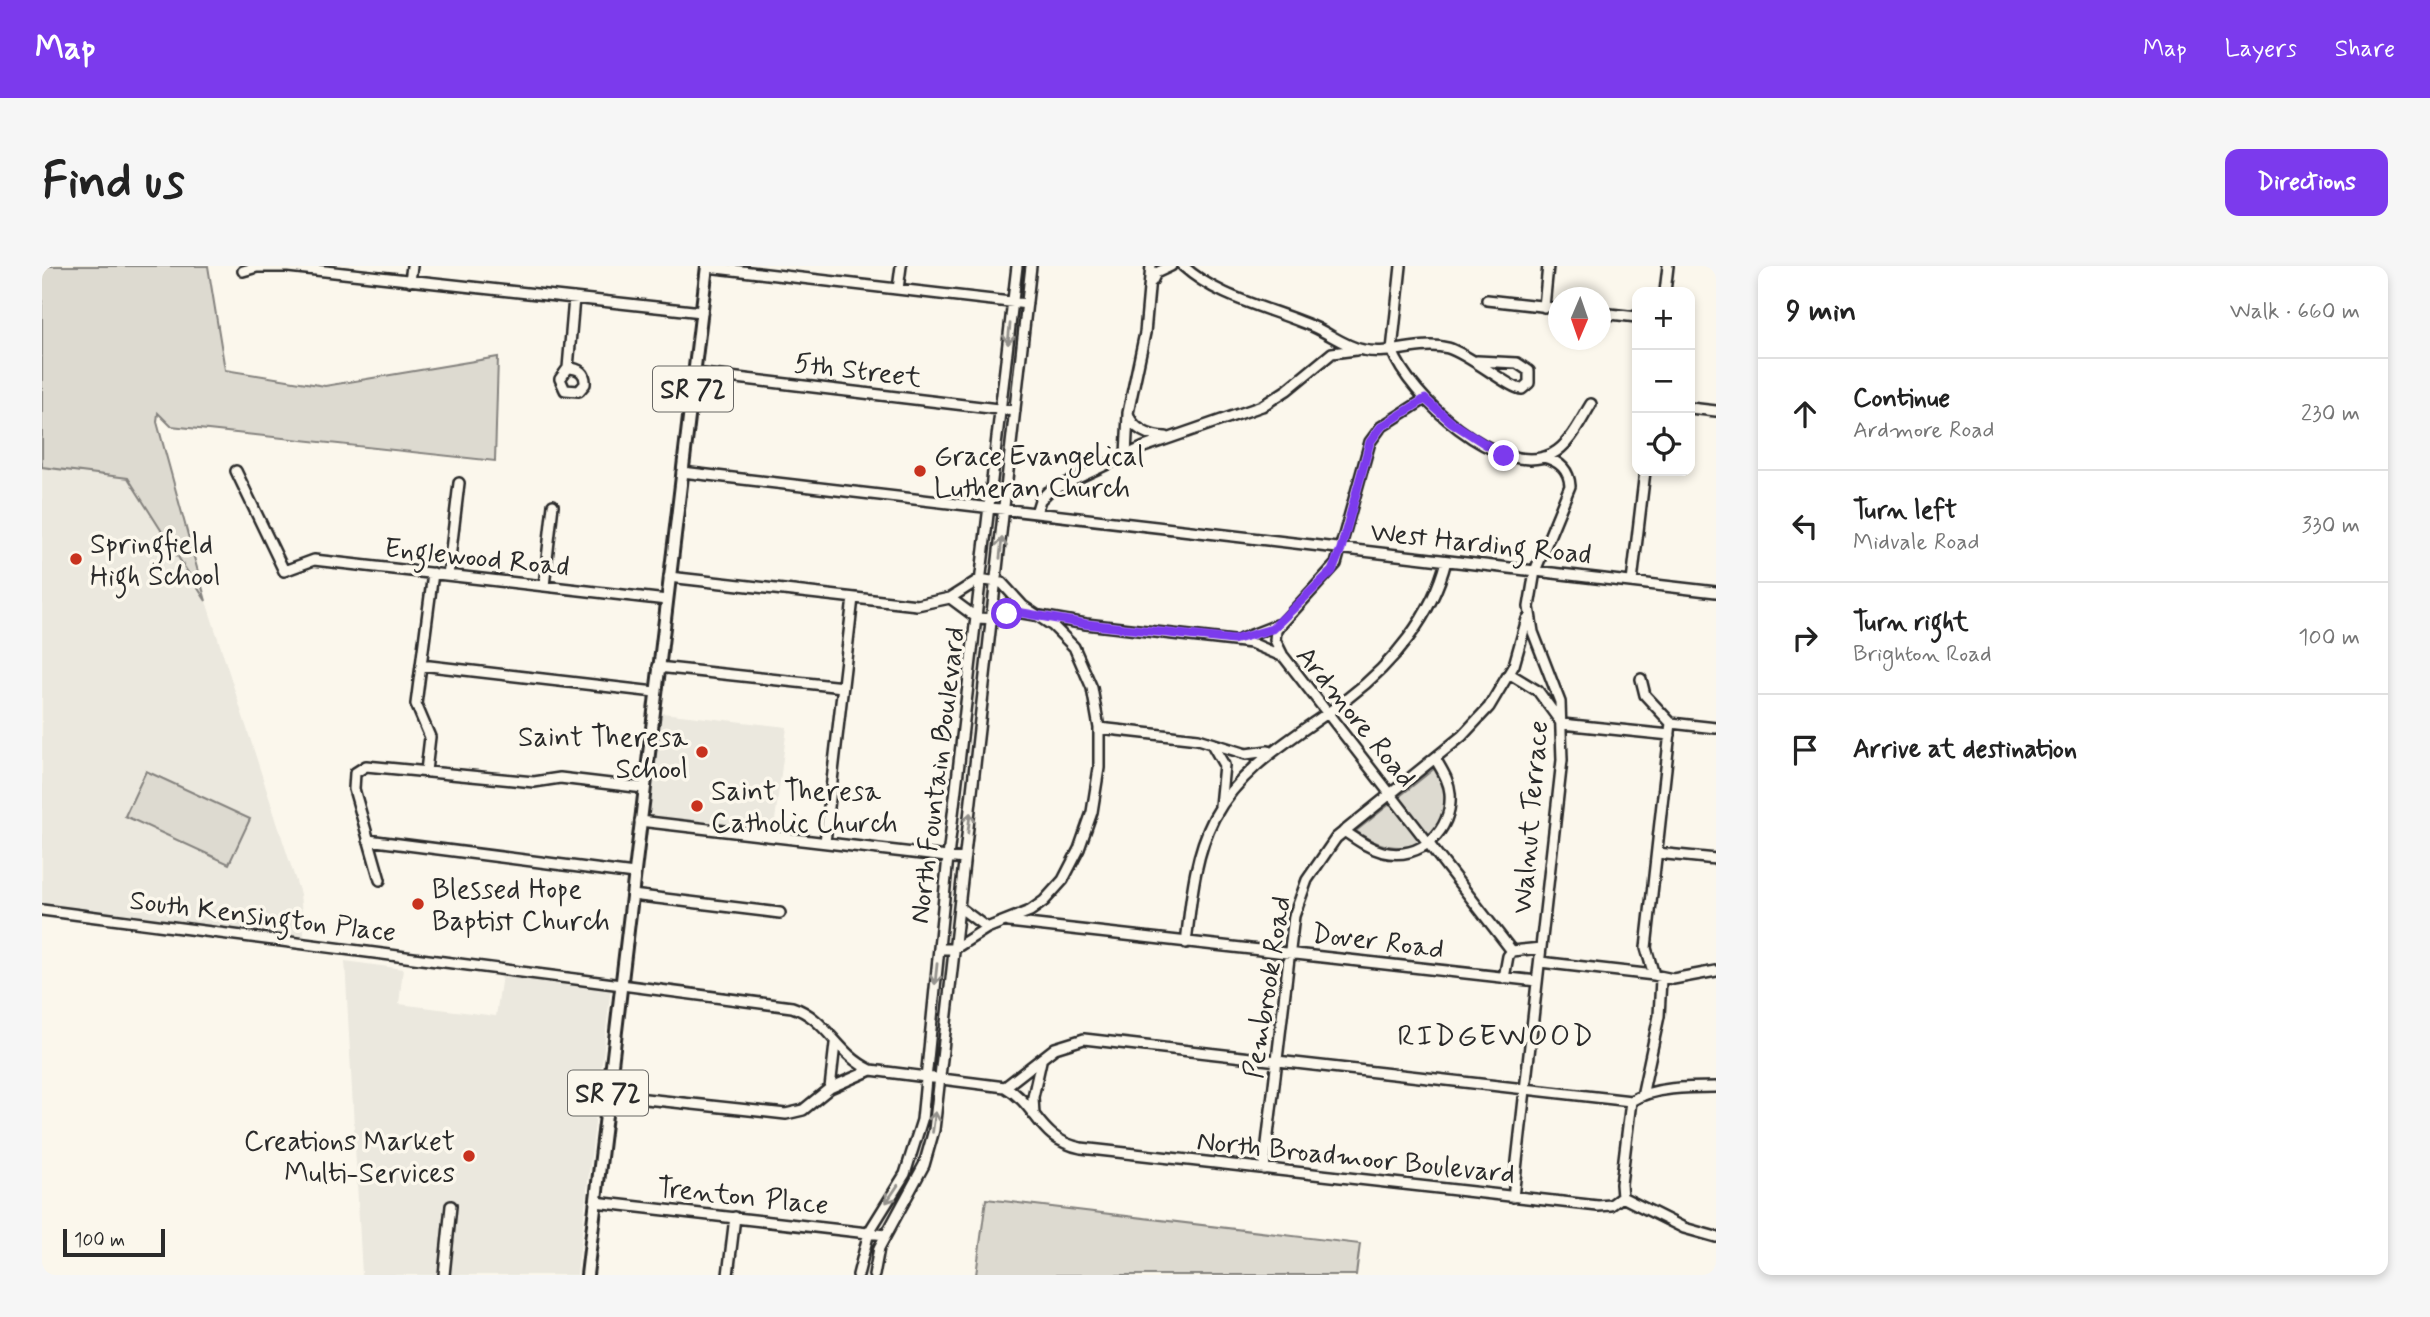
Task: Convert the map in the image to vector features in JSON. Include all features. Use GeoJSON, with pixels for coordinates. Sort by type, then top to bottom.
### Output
{"type":"FeatureCollection","features":[{"type":"Feature","properties":{"kind":"main road","name":"SR 72"},"geometry":{"type":"LineString","coordinates":[[587,1275],[707,267]]}},
{"type":"Feature","properties":{"kind":"street"},"geometry":{"type":"LineString","coordinates":[[410,281],[412,266]]}},
{"type":"Feature","properties":{"kind":"street"},"geometry":{"type":"LineString","coordinates":[[898,289],[901,266]]}},
{"type":"Feature","properties":{"kind":"street","name":"North Fountain Boulevard"},"geometry":{"type":"LineString","coordinates":[[858,1275],[869,1232],[905,1174],[920,1129],[948,857],[1017,266]]}},
{"type":"Feature","properties":{"kind":"street","name":"North Fountain Boulevard"},"geometry":{"type":"LineString","coordinates":[[874,1275],[885,1235],[925,1165],[934,1130],[1031,266]]}},
{"type":"Feature","properties":{"kind":"street"},"geometry":{"type":"LineString","coordinates":[[1126,455],[1128,413],[1145,333],[1151,266]]}},
{"type":"Feature","properties":{"kind":"street"},"geometry":{"type":"LineString","coordinates":[[1150,286],[1156,273],[1173,266],[1186,268],[1232,298],[1297,320],[1363,350]]}},
{"type":"Feature","properties":{"kind":"street"},"geometry":{"type":"LineString","coordinates":[[1401,266],[1392,350],[1425,399],[1451,422],[1493,450],[1514,458],[1543,457],[1561,447],[1591,404]]}},
{"type":"Feature","properties":{"kind":"street"},"geometry":{"type":"LineString","coordinates":[[1544,307],[1548,266]]}},
{"type":"Feature","properties":{"kind":"street"},"geometry":{"type":"LineString","coordinates":[[1666,287],[1668,266]]}},
{"type":"Feature","properties":{"kind":"street"},"geometry":{"type":"LineString","coordinates":[[243,271],[257,267],[288,267],[702,312]]}},
{"type":"Feature","properties":{"kind":"street"},"geometry":{"type":"LineString","coordinates":[[707,267],[1027,304]]}},
{"type":"Feature","properties":{"kind":"street"},"geometry":{"type":"LineString","coordinates":[[568,368],[574,298]]}},
{"type":"Feature","properties":{"kind":"street"},"geometry":{"type":"LineString","coordinates":[[1487,300],[1548,307]]}},
{"type":"Feature","properties":{"kind":"street"},"geometry":{"type":"LineString","coordinates":[[1611,314],[1632,316]]}},
{"type":"Feature","properties":{"kind":"street"},"geometry":{"type":"LineString","coordinates":[[1036,513],[1040,500],[1048,492],[1126,455],[1262,405],[1340,349],[1392,350],[1435,345],[1459,351],[1477,360],[1513,388],[1521,389],[1529,383],[1529,371],[1517,363],[1477,360]]}},
{"type":"Feature","properties":{"kind":"street","name":"5th Street"},"geometry":{"type":"LineString","coordinates":[[695,373],[1015,411]]}},
{"type":"Feature","properties":{"kind":"street"},"geometry":{"type":"LineString","coordinates":[[1233,640],[1260,634],[1281,622],[1332,571],[1341,549],[1370,442],[1381,427],[1425,399]]}},
{"type":"Feature","properties":{"kind":"street"},"geometry":{"type":"LineString","coordinates":[[1695,409],[1716,411]]}},
{"type":"Feature","properties":{"kind":"street"},"geometry":{"type":"LineString","coordinates":[[1128,413],[1131,422],[1145,432],[1158,437],[1176,436]]}},
{"type":"Feature","properties":{"kind":"street","name":"Walnut Terrace"},"geometry":{"type":"LineString","coordinates":[[1513,1197],[1562,760],[1562,724],[1556,688],[1533,632],[1529,607],[1535,571],[1570,486],[1564,468],[1543,457]]}},
{"type":"Feature","properties":{"kind":"street","name":"Englewood Road"},"geometry":{"type":"LineString","coordinates":[[236,471],[284,571],[314,560],[667,600]]}},
{"type":"Feature","properties":{"kind":"street","name":"West Harding Road"},"geometry":{"type":"LineString","coordinates":[[682,472],[1716,592]]}},
{"type":"Feature","properties":{"kind":"street"},"geometry":{"type":"LineString","coordinates":[[1632,582],[1644,476]]}},
{"type":"Feature","properties":{"kind":"street"},"geometry":{"type":"LineString","coordinates":[[448,575],[459,483]]}},
{"type":"Feature","properties":{"kind":"street"},"geometry":{"type":"LineString","coordinates":[[544,586],[553,505]]}},
{"type":"Feature","properties":{"kind":"street"},"geometry":{"type":"LineString","coordinates":[[1219,811],[1248,772],[1277,747],[1365,685],[1407,639],[1430,602],[1446,561]]}},
{"type":"Feature","properties":{"kind":"street"},"geometry":{"type":"LineString","coordinates":[[426,771],[430,737],[416,704],[432,573]]}},
{"type":"Feature","properties":{"kind":"street"},"geometry":{"type":"LineString","coordinates":[[669,577],[918,605],[950,598],[980,579],[997,582],[1065,637],[1077,653],[1092,688],[1099,728],[1099,768],[1087,830],[1072,864],[1040,908],[1042,918],[1054,927]]}},
{"type":"Feature","properties":{"kind":"street"},"geometry":{"type":"LineString","coordinates":[[825,842],[853,598]]}},
{"type":"Feature","properties":{"kind":"street"},"geometry":{"type":"LineString","coordinates":[[950,598],[976,618]]}},
{"type":"Feature","properties":{"kind":"street","name":"Pembrook Road"},"geometry":{"type":"LineString","coordinates":[[1264,1169],[1294,916],[1307,880],[1323,852],[1344,831],[1475,724],[1510,674],[1520,648],[1529,607]]}},
{"type":"Feature","properties":{"kind":"street","name":"Ardmore Road"},"geometry":{"type":"LineString","coordinates":[[976,618],[993,620],[1017,612],[1233,640],[1260,645],[1284,657],[1512,951]]}},
{"type":"Feature","properties":{"kind":"street"},"geometry":{"type":"LineString","coordinates":[[1281,622],[1275,640],[1284,657]]}},
{"type":"Feature","properties":{"kind":"street"},"geometry":{"type":"LineString","coordinates":[[421,665],[655,692]]}},
{"type":"Feature","properties":{"kind":"street"},"geometry":{"type":"LineString","coordinates":[[658,667],[843,687]]}},
{"type":"Feature","properties":{"kind":"street"},"geometry":{"type":"LineString","coordinates":[[1510,674],[1538,691],[1562,724],[1670,735]]}},
{"type":"Feature","properties":{"kind":"street"},"geometry":{"type":"LineString","coordinates":[[1641,679],[1645,695],[1671,723],[1716,728]]}},
{"type":"Feature","properties":{"kind":"street"},"geometry":{"type":"LineString","coordinates":[[1643,1096],[1659,1016],[1657,977],[1646,948],[1671,723]]}},
{"type":"Feature","properties":{"kind":"street"},"geometry":{"type":"LineString","coordinates":[[1099,728],[1184,737],[1245,754],[1277,747]]}},
{"type":"Feature","properties":{"kind":"street"},"geometry":{"type":"LineString","coordinates":[[1186,943],[1196,866],[1219,811],[1224,786],[1223,765],[1211,744]]}},
{"type":"Feature","properties":{"kind":"street"},"geometry":{"type":"LineString","coordinates":[[1344,831],[1373,848],[1392,853],[1410,852],[1429,844],[1445,821],[1450,803],[1448,783],[1435,758]]}},
{"type":"Feature","properties":{"kind":"street"},"geometry":{"type":"LineString","coordinates":[[380,880],[354,789],[353,780],[359,768],[366,765],[534,782],[560,778],[644,788]]}},
{"type":"Feature","properties":{"kind":"street"},"geometry":{"type":"LineString","coordinates":[[640,821],[964,859]]}},
{"type":"Feature","properties":{"kind":"street"},"geometry":{"type":"LineString","coordinates":[[368,840],[634,874]]}},
{"type":"Feature","properties":{"kind":"street"},"geometry":{"type":"LineString","coordinates":[[1657,853],[1716,859]]}},
{"type":"Feature","properties":{"kind":"street"},"geometry":{"type":"LineString","coordinates":[[632,895],[780,913]]}},
{"type":"Feature","properties":{"kind":"street"},"geometry":{"type":"LineString","coordinates":[[939,948],[954,949],[987,928],[1044,901]]}},
{"type":"Feature","properties":{"kind":"street"},"geometry":{"type":"LineString","coordinates":[[959,907],[987,928]]}},
{"type":"Feature","properties":{"kind":"street","name":"South Kensington Place"},"geometry":{"type":"LineString","coordinates":[[42,911],[792,1007],[812,1015],[847,1056],[871,1070]]}},
{"type":"Feature","properties":{"kind":"street","name":"Dover Road"},"geometry":{"type":"LineString","coordinates":[[1004,922],[1538,981]]}},
{"type":"Feature","properties":{"kind":"street"},"geometry":{"type":"LineString","coordinates":[[1504,978],[1508,956],[1512,951],[1541,948]]}},
{"type":"Feature","properties":{"kind":"street"},"geometry":{"type":"LineString","coordinates":[[1540,962],[1657,977],[1716,971]]}},
{"type":"Feature","properties":{"kind":"street"},"geometry":{"type":"LineString","coordinates":[[608,1095],[786,1114],[803,1110],[830,1088],[871,1070],[1005,1087],[1055,1048],[1084,1039],[1631,1101],[1643,1096],[1716,1087]]}},
{"type":"Feature","properties":{"kind":"street"},"geometry":{"type":"LineString","coordinates":[[830,1088],[835,1044]]}},
{"type":"Feature","properties":{"kind":"street"},"geometry":{"type":"LineString","coordinates":[[1034,1115],[1033,1097],[1041,1061]]}},
{"type":"Feature","properties":{"kind":"street","name":"North Broadmoor Boulevard"},"geometry":{"type":"LineString","coordinates":[[1005,1087],[1018,1094],[1048,1134],[1069,1146],[1606,1206],[1616,1203],[1622,1197]]}},
{"type":"Feature","properties":{"kind":"street"},"geometry":{"type":"LineString","coordinates":[[1631,1101],[1620,1184],[1622,1197],[1684,1228],[1716,1237]]}},
{"type":"Feature","properties":{"kind":"street","name":"Trenton Place"},"geometry":{"type":"LineString","coordinates":[[596,1202],[885,1235]]}},
{"type":"Feature","properties":{"kind":"street"},"geometry":{"type":"LineString","coordinates":[[444,1275],[452,1206]]}},
{"type":"Feature","properties":{"kind":"street"},"geometry":{"type":"LineString","coordinates":[[728,1275],[735,1217]]}},
{"type":"Feature","properties":{"kind":"shaded area"},"geometry":{"type":"Polygon","coordinates":[[[42,266],[208,266],[225,370],[325,386],[498,357],[495,461],[171,426],[158,413],[157,422],[206,601],[128,478],[42,467],[42,266]]]}},
{"type":"Feature","properties":{"kind":"shaded area"},"geometry":{"type":"Polygon","coordinates":[[[42,467],[128,478],[206,601],[300,894],[305,943],[42,910],[42,467]]]}},
{"type":"Feature","properties":{"kind":"shaded area"},"geometry":{"type":"Polygon","coordinates":[[[653,712],[787,727],[773,836],[640,821],[653,712]]]}},
{"type":"Feature","properties":{"kind":"shaded area"},"geometry":{"type":"Polygon","coordinates":[[[1435,768],[1445,782],[1448,799],[1445,816],[1436,831],[1421,842],[1403,847],[1381,844],[1356,831],[1435,768]]]}},
{"type":"Feature","properties":{"kind":"shaded area"},"geometry":{"type":"Polygon","coordinates":[[[146,771],[250,819],[229,864],[125,816],[146,771]]]}},
{"type":"Feature","properties":{"kind":"shaded area"},"geometry":{"type":"Polygon","coordinates":[[[345,961],[403,969],[399,1004],[496,1016],[502,975],[611,988],[577,1275],[362,1275],[345,961]]]}},
{"type":"Feature","properties":{"kind":"shaded area"},"geometry":{"type":"Polygon","coordinates":[[[986,1199],[1360,1244],[1356,1275],[976,1275],[986,1199]]]}},
{"type":"Feature","properties":{"kind":"place","name":"Grace Evangelical Lutheran Church"},"geometry":{"type":"Point","coordinates":[920,471]}},
{"type":"Feature","properties":{"kind":"place","name":"Springfield High School"},"geometry":{"type":"Point","coordinates":[76,559]}},
{"type":"Feature","properties":{"kind":"place","name":"Saint Theresa School"},"geometry":{"type":"Point","coordinates":[702,752]}},
{"type":"Feature","properties":{"kind":"place","name":"Saint Theresa Catholic Church"},"geometry":{"type":"Point","coordinates":[697,806]}},
{"type":"Feature","properties":{"kind":"place","name":"Blessed Hope Baptist Church"},"geometry":{"type":"Point","coordinates":[418,904]}},
{"type":"Feature","properties":{"kind":"place","name":"Creations Market Multi-Services"},"geometry":{"type":"Point","coordinates":[469,1156]}},
{"type":"Feature","properties":{"kind":"district","name":"RIDGEWOOD"},"geometry":{"type":"Point","coordinates":[1496,1035]}},
{"type":"Feature","properties":{"kind":"route"},"geometry":{"type":"LineString","coordinates":[[1007,614],[1017,612],[1086,624],[1233,640],[1249,638],[1272,629],[1281,622],[1332,571],[1351,514],[1366,451],[1381,427],[1425,399],[1451,422],[1504,456]]}}]}
